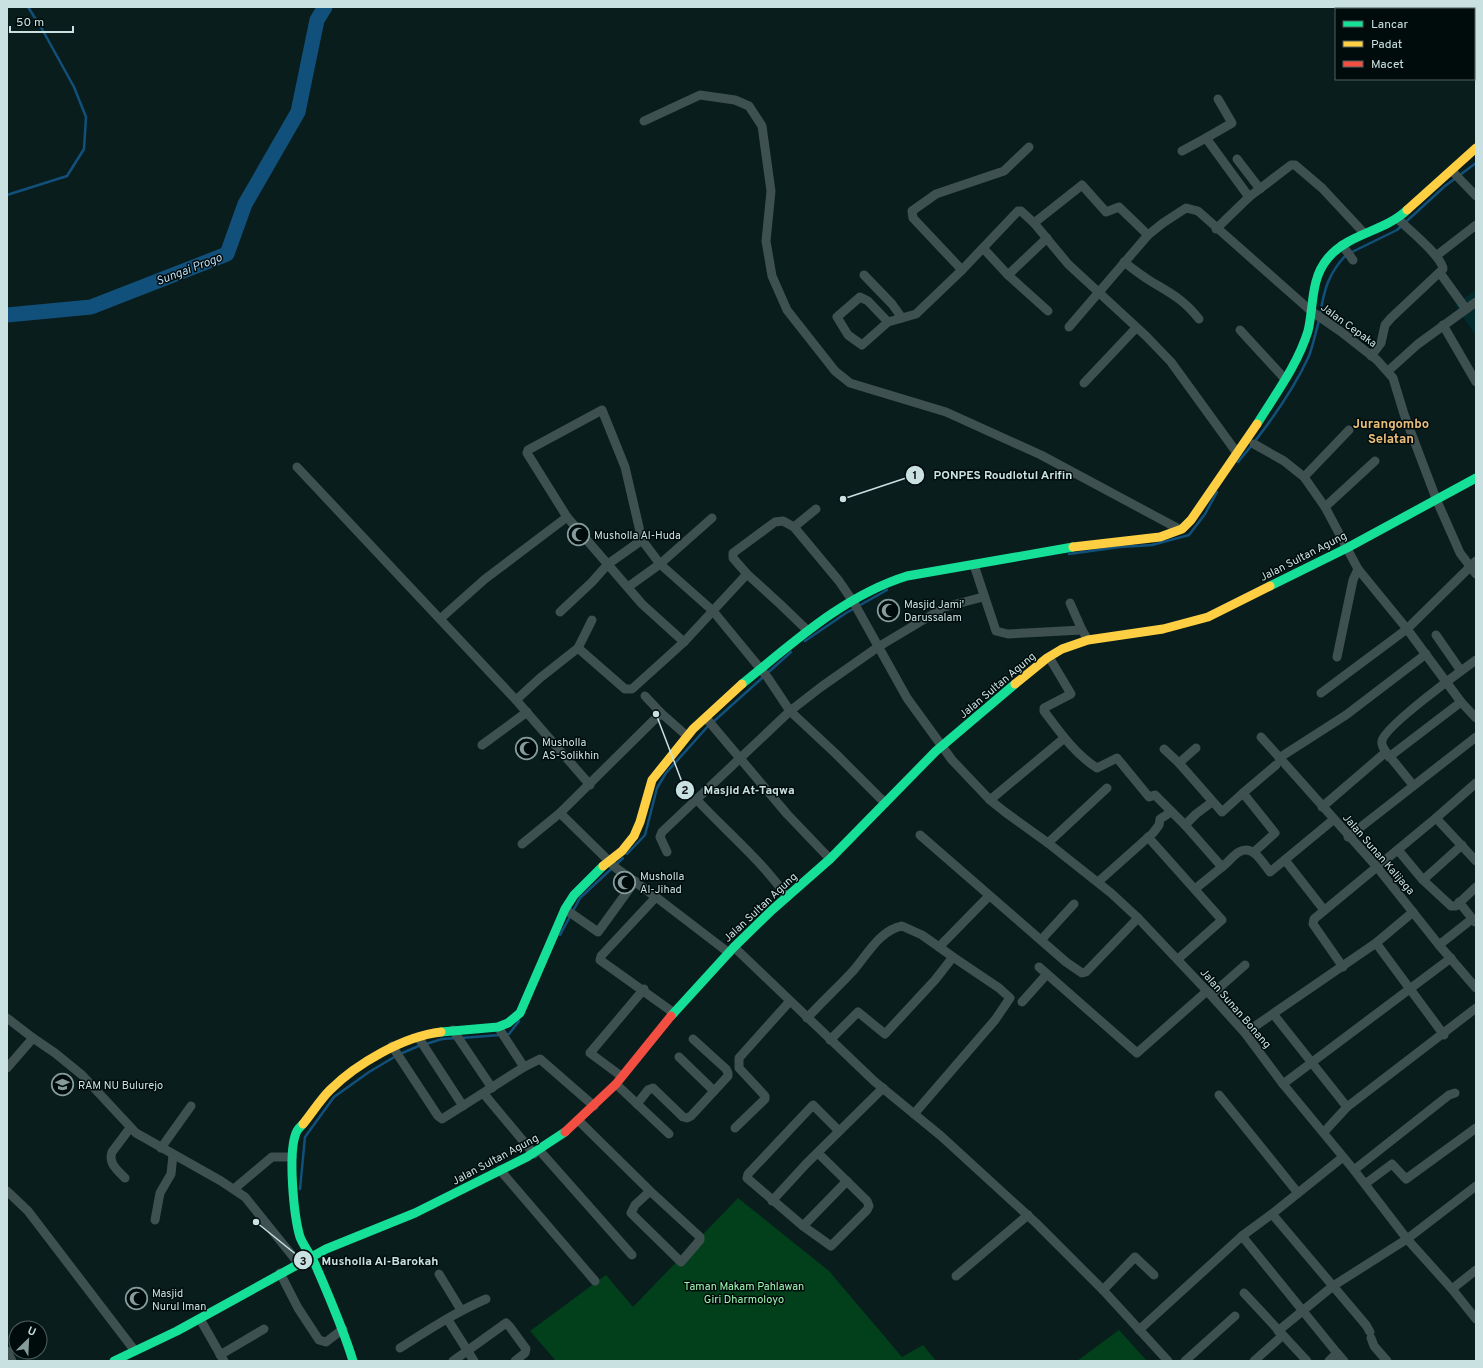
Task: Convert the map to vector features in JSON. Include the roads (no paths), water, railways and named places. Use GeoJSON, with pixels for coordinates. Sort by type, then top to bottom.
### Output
{"type":"FeatureCollection","features":[{"type":"Feature","properties":{"kind":"main road","name":"Jalan Cepaka"},"geometry":{"type":"LineString","coordinates":[[1311,311],[1317,278],[1327,259],[1348,253],[1364,234],[1398,219],[1476,148]]}},
{"type":"Feature","properties":{"kind":"main road"},"geometry":{"type":"LineString","coordinates":[[353,1361],[343,1329],[315,1256],[301,1239],[297,1224],[292,1157],[294,1137],[322,1098],[357,1069],[392,1046],[418,1037],[453,1030],[498,1027],[508,1023],[520,1013],[565,909],[574,895],[612,864],[634,836],[640,822],[652,780],[687,736],[709,722],[819,622],[854,604],[888,582],[907,576],[1090,544],[1160,537],[1172,534],[1179,529],[1182,529],[1191,520],[1237,453],[1248,440],[1285,379],[1305,341],[1311,311]]}},
{"type":"Feature","properties":{"kind":"main road","name":"Jalan Sultan Agung"},"geometry":{"type":"LineString","coordinates":[[114,1361],[200,1319],[280,1273],[326,1249],[352,1237],[415,1213],[537,1152],[579,1121],[618,1080],[674,1013],[731,950],[830,859],[885,804],[921,765],[1049,657],[1062,649],[1088,640],[1163,629],[1208,617],[1437,501],[1476,478]]}},
{"type":"Feature","properties":{"kind":"street"},"geometry":{"type":"LineString","coordinates":[[644,121],[700,95],[735,100],[749,106],[762,126],[771,191],[766,241],[772,276],[787,310],[835,371],[850,383],[946,412],[1041,455],[1179,529]]}},
{"type":"Feature","properties":{"kind":"street"},"geometry":{"type":"LineString","coordinates":[[1182,152],[1232,123],[1218,99]]}},
{"type":"Feature","properties":{"kind":"street"},"geometry":{"type":"LineString","coordinates":[[1206,138],[1249,197]]}},
{"type":"Feature","properties":{"kind":"street"},"geometry":{"type":"LineString","coordinates":[[962,270],[913,218],[912,211],[936,194],[1004,171],[1029,146]]}},
{"type":"Feature","properties":{"kind":"street"},"geometry":{"type":"LineString","coordinates":[[1237,159],[1260,189]]}},
{"type":"Feature","properties":{"kind":"street"},"geometry":{"type":"LineString","coordinates":[[1216,229],[1249,197],[1291,165],[1296,165],[1322,188],[1364,234]]}},
{"type":"Feature","properties":{"kind":"street"},"geometry":{"type":"LineString","coordinates":[[1452,171],[1476,196]]}},
{"type":"Feature","properties":{"kind":"street"},"geometry":{"type":"LineString","coordinates":[[1034,223],[1082,185],[1106,212],[1108,213],[1119,207],[1148,235]]}},
{"type":"Feature","properties":{"kind":"street"},"geometry":{"type":"LineString","coordinates":[[1069,328],[1148,235],[1186,208],[1198,211],[1216,229],[1311,311]]}},
{"type":"Feature","properties":{"kind":"street"},"geometry":{"type":"LineString","coordinates":[[888,322],[868,301],[860,298],[837,317],[848,335],[861,345],[888,322],[916,314],[962,270],[1018,211],[1023,212],[1068,264],[1136,328],[1176,369],[1237,453]]}},
{"type":"Feature","properties":{"kind":"street"},"geometry":{"type":"LineString","coordinates":[[1371,356],[1381,343],[1386,325],[1440,273],[1443,267],[1436,256],[1398,219]]}},
{"type":"Feature","properties":{"kind":"street"},"geometry":{"type":"LineString","coordinates":[[1436,256],[1476,225]]}},
{"type":"Feature","properties":{"kind":"street"},"geometry":{"type":"LineString","coordinates":[[1008,275],[1047,238]]}},
{"type":"Feature","properties":{"kind":"street"},"geometry":{"type":"LineString","coordinates":[[983,248],[1008,275],[1048,312]]}},
{"type":"Feature","properties":{"kind":"street"},"geometry":{"type":"LineString","coordinates":[[1124,262],[1151,282],[1180,298],[1188,305],[1199,319]]}},
{"type":"Feature","properties":{"kind":"street"},"geometry":{"type":"LineString","coordinates":[[1440,273],[1466,309]]}},
{"type":"Feature","properties":{"kind":"street"},"geometry":{"type":"LineString","coordinates":[[864,275],[892,304],[902,318]]}},
{"type":"Feature","properties":{"kind":"street"},"geometry":{"type":"LineString","coordinates":[[1388,371],[1418,344],[1476,302]]}},
{"type":"Feature","properties":{"kind":"street","name":"Jalan Cepaka"},"geometry":{"type":"LineString","coordinates":[[1311,311],[1340,331],[1388,371],[1395,384],[1404,414],[1454,541],[1474,567]]}},
{"type":"Feature","properties":{"kind":"street"},"geometry":{"type":"LineString","coordinates":[[1443,325],[1476,382]]}},
{"type":"Feature","properties":{"kind":"street"},"geometry":{"type":"LineString","coordinates":[[1084,383],[1136,328]]}},
{"type":"Feature","properties":{"kind":"street"},"geometry":{"type":"LineString","coordinates":[[1240,330],[1285,379]]}},
{"type":"Feature","properties":{"kind":"street"},"geometry":{"type":"LineString","coordinates":[[684,642],[642,604],[567,517],[527,451],[602,410],[626,467],[642,540],[660,564],[713,611],[764,673],[790,711],[836,753],[885,804]]}},
{"type":"Feature","properties":{"kind":"street"},"geometry":{"type":"LineString","coordinates":[[1304,477],[1349,430]]}},
{"type":"Feature","properties":{"kind":"street"},"geometry":{"type":"LineString","coordinates":[[1254,444],[1284,461],[1304,477],[1325,507],[1358,569],[1476,718]]}},
{"type":"Feature","properties":{"kind":"street"},"geometry":{"type":"LineString","coordinates":[[1325,507],[1375,461]]}},
{"type":"Feature","properties":{"kind":"street"},"geometry":{"type":"LineString","coordinates":[[296,467],[516,700],[590,784]]}},
{"type":"Feature","properties":{"kind":"street"},"geometry":{"type":"LineString","coordinates":[[808,632],[747,574],[733,558],[733,553],[775,522],[783,522],[794,527],[816,509]]}},
{"type":"Feature","properties":{"kind":"street"},"geometry":{"type":"LineString","coordinates":[[440,619],[485,579],[567,517]]}},
{"type":"Feature","properties":{"kind":"street"},"geometry":{"type":"LineString","coordinates":[[628,587],[660,564],[712,518]]}},
{"type":"Feature","properties":{"kind":"street","name":"Jalan Sunan Bonang"},"geometry":{"type":"LineString","coordinates":[[794,527],[839,581],[854,604],[907,698],[941,748],[990,800],[1098,882],[1138,918],[1178,959],[1245,1033],[1282,1084],[1324,1132],[1407,1239],[1452,1288],[1476,1320]]}},
{"type":"Feature","properties":{"kind":"street"},"geometry":{"type":"LineString","coordinates":[[560,612],[592,582],[608,564],[642,540]]}},
{"type":"Feature","properties":{"kind":"street"},"geometry":{"type":"LineString","coordinates":[[974,565],[983,597],[993,627],[996,631],[1001,633],[1082,630]]}},
{"type":"Feature","properties":{"kind":"street"},"geometry":{"type":"LineString","coordinates":[[1321,693],[1407,629],[1474,567]]}},
{"type":"Feature","properties":{"kind":"street"},"geometry":{"type":"LineString","coordinates":[[1337,657],[1353,580],[1358,569]]}},
{"type":"Feature","properties":{"kind":"street"},"geometry":{"type":"LineString","coordinates":[[578,648],[625,690],[629,690],[684,642],[747,574]]}},
{"type":"Feature","properties":{"kind":"street"},"geometry":{"type":"LineString","coordinates":[[667,852],[660,834],[790,711],[878,647],[946,607],[983,597]]}},
{"type":"Feature","properties":{"kind":"street"},"geometry":{"type":"LineString","coordinates":[[1070,602],[1088,640]]}},
{"type":"Feature","properties":{"kind":"street"},"geometry":{"type":"LineString","coordinates":[[516,700],[544,674],[578,648],[592,620]]}},
{"type":"Feature","properties":{"kind":"street"},"geometry":{"type":"LineString","coordinates":[[1436,635],[1461,671]]}},
{"type":"Feature","properties":{"kind":"street"},"geometry":{"type":"LineString","coordinates":[[1164,749],[1179,763],[1222,812],[1278,762],[1346,714],[1426,654]]}},
{"type":"Feature","properties":{"kind":"street"},"geometry":{"type":"LineString","coordinates":[[1049,657],[1071,694],[1044,708],[1064,738],[1075,750],[1097,768],[1117,758],[1149,797],[1155,795],[1185,825],[1222,867]]}},
{"type":"Feature","properties":{"kind":"street"},"geometry":{"type":"LineString","coordinates":[[1413,785],[1388,755],[1382,746],[1382,741],[1389,730],[1446,682],[1476,660]]}},
{"type":"Feature","properties":{"kind":"street"},"geometry":{"type":"LineString","coordinates":[[645,696],[661,713],[687,736]]}},
{"type":"Feature","properties":{"kind":"street"},"geometry":{"type":"LineString","coordinates":[[1322,807],[1388,755],[1462,702]]}},
{"type":"Feature","properties":{"kind":"street"},"geometry":{"type":"LineString","coordinates":[[482,745],[527,712]]}},
{"type":"Feature","properties":{"kind":"street"},"geometry":{"type":"LineString","coordinates":[[522,844],[560,813],[661,713]]}},
{"type":"Feature","properties":{"kind":"street"},"geometry":{"type":"LineString","coordinates":[[709,722],[741,757],[788,814],[830,859]]}},
{"type":"Feature","properties":{"kind":"street","name":"Jalan Sunan Kalijaga"},"geometry":{"type":"LineString","coordinates":[[1261,737],[1278,762],[1377,867],[1439,945],[1476,988]]}},
{"type":"Feature","properties":{"kind":"street"},"geometry":{"type":"LineString","coordinates":[[1348,837],[1476,737]]}},
{"type":"Feature","properties":{"kind":"street"},"geometry":{"type":"LineString","coordinates":[[990,800],[1062,740]]}},
{"type":"Feature","properties":{"kind":"street"},"geometry":{"type":"LineString","coordinates":[[1179,763],[1196,748]]}},
{"type":"Feature","properties":{"kind":"street"},"geometry":{"type":"LineString","coordinates":[[1343,966],[1313,924],[1315,916],[1398,850],[1476,783]]}},
{"type":"Feature","properties":{"kind":"street"},"geometry":{"type":"LineString","coordinates":[[1048,843],[1107,788]]}},
{"type":"Feature","properties":{"kind":"street"},"geometry":{"type":"LineString","coordinates":[[1244,793],[1275,834],[1254,852]]}},
{"type":"Feature","properties":{"kind":"street"},"geometry":{"type":"LineString","coordinates":[[697,800],[722,826],[753,854],[787,897]]}},
{"type":"Feature","properties":{"kind":"street"},"geometry":{"type":"LineString","coordinates":[[1185,825],[1196,814],[1212,802]]}},
{"type":"Feature","properties":{"kind":"street"},"geometry":{"type":"LineString","coordinates":[[1098,882],[1148,837],[1159,825],[1160,819],[1171,812]]}},
{"type":"Feature","properties":{"kind":"street"},"geometry":{"type":"LineString","coordinates":[[560,813],[612,864],[731,950],[790,1001],[883,1088],[941,1136],[1028,1216],[1103,1290],[1168,1361]]}},
{"type":"Feature","properties":{"kind":"street"},"geometry":{"type":"LineString","coordinates":[[1436,818],[1476,861]]}},
{"type":"Feature","properties":{"kind":"street"},"geometry":{"type":"LineString","coordinates":[[1195,889],[1239,852],[1248,850],[1254,852],[1270,872],[1333,820]]}},
{"type":"Feature","properties":{"kind":"street"},"geometry":{"type":"LineString","coordinates":[[920,835],[1066,962],[1084,973],[1138,918]]}},
{"type":"Feature","properties":{"kind":"street"},"geometry":{"type":"LineString","coordinates":[[1148,837],[1222,920],[1178,959]]}},
{"type":"Feature","properties":{"kind":"street"},"geometry":{"type":"LineString","coordinates":[[1424,880],[1462,845]]}},
{"type":"Feature","properties":{"kind":"street"},"geometry":{"type":"LineString","coordinates":[[1398,850],[1424,880],[1451,906],[1455,906],[1476,887]]}},
{"type":"Feature","properties":{"kind":"street"},"geometry":{"type":"LineString","coordinates":[[1285,860],[1324,910]]}},
{"type":"Feature","properties":{"kind":"street"},"geometry":{"type":"LineString","coordinates":[[565,909],[598,932],[635,881]]}},
{"type":"Feature","properties":{"kind":"street"},"geometry":{"type":"LineString","coordinates":[[939,947],[989,896]]}},
{"type":"Feature","properties":{"kind":"street"},"geometry":{"type":"LineString","coordinates":[[656,897],[601,956],[600,960],[644,989],[674,1013]]}},
{"type":"Feature","properties":{"kind":"street"},"geometry":{"type":"LineString","coordinates":[[1439,945],[1474,921],[1460,902]]}},
{"type":"Feature","properties":{"kind":"street"},"geometry":{"type":"LineString","coordinates":[[1041,940],[1074,904]]}},
{"type":"Feature","properties":{"kind":"street"},"geometry":{"type":"LineString","coordinates":[[1245,1033],[1274,1015],[1376,943],[1413,912]]}},
{"type":"Feature","properties":{"kind":"street"},"geometry":{"type":"LineString","coordinates":[[807,1018],[854,970],[866,954],[891,930],[902,926],[922,935],[999,988],[1010,998],[995,1020],[914,1114]]}},
{"type":"Feature","properties":{"kind":"street"},"geometry":{"type":"LineString","coordinates":[[1376,943],[1444,1035]]}},
{"type":"Feature","properties":{"kind":"street"},"geometry":{"type":"LineString","coordinates":[[830,1040],[858,1012],[885,1034],[935,980],[953,957]]}},
{"type":"Feature","properties":{"kind":"street"},"geometry":{"type":"LineString","coordinates":[[1282,1084],[1451,958]]}},
{"type":"Feature","properties":{"kind":"street"},"geometry":{"type":"LineString","coordinates":[[1039,968],[1137,1053],[1245,965]]}},
{"type":"Feature","properties":{"kind":"street"},"geometry":{"type":"LineString","coordinates":[[1022,1002],[1047,974]]}},
{"type":"Feature","properties":{"kind":"street"},"geometry":{"type":"LineString","coordinates":[[644,989],[590,1053],[618,1080],[637,1104],[669,1134]]}},
{"type":"Feature","properties":{"kind":"street"},"geometry":{"type":"LineString","coordinates":[[734,1128],[765,1099],[765,1096],[739,1068],[739,1058],[790,1001]]}},
{"type":"Feature","properties":{"kind":"street"},"geometry":{"type":"LineString","coordinates":[[1324,1132],[1347,1107],[1444,1035],[1476,1008]]}},
{"type":"Feature","properties":{"kind":"street"},"geometry":{"type":"LineString","coordinates":[[1274,1015],[1347,1107]]}},
{"type":"Feature","properties":{"kind":"street"},"geometry":{"type":"LineString","coordinates":[[7,1018],[82,1075],[130,1128],[161,1148],[234,1189],[245,1197],[299,1264]]}},
{"type":"Feature","properties":{"kind":"street"},"geometry":{"type":"LineString","coordinates":[[498,1027],[524,1067]]}},
{"type":"Feature","properties":{"kind":"street"},"geometry":{"type":"LineString","coordinates":[[453,1030],[488,1091],[537,1152],[632,1255]]}},
{"type":"Feature","properties":{"kind":"street"},"geometry":{"type":"LineString","coordinates":[[418,1037],[463,1106]]}},
{"type":"Feature","properties":{"kind":"street"},"geometry":{"type":"LineString","coordinates":[[7,1068],[33,1038]]}},
{"type":"Feature","properties":{"kind":"street"},"geometry":{"type":"LineString","coordinates":[[637,1104],[648,1090],[653,1088],[683,1117],[687,1118],[691,1116],[728,1076],[728,1073],[693,1039]]}},
{"type":"Feature","properties":{"kind":"street"},"geometry":{"type":"LineString","coordinates":[[392,1046],[440,1118],[444,1118],[524,1067],[542,1060],[594,1106]]}},
{"type":"Feature","properties":{"kind":"street"},"geometry":{"type":"LineString","coordinates":[[679,1057],[714,1091]]}},
{"type":"Feature","properties":{"kind":"street"},"geometry":{"type":"LineString","coordinates":[[772,1200],[883,1088]]}},
{"type":"Feature","properties":{"kind":"street"},"geometry":{"type":"LineString","coordinates":[[1354,1170],[1449,1095],[1455,1093]]}},
{"type":"Feature","properties":{"kind":"street"},"geometry":{"type":"LineString","coordinates":[[1219,1095],[1298,1193]]}},
{"type":"Feature","properties":{"kind":"street"},"geometry":{"type":"LineString","coordinates":[[818,1153],[867,1201],[869,1206],[867,1210],[831,1246],[803,1226],[748,1180],[748,1174],[813,1104],[839,1131]]}},
{"type":"Feature","properties":{"kind":"street"},"geometry":{"type":"LineString","coordinates":[[161,1148],[191,1106]]}},
{"type":"Feature","properties":{"kind":"street"},"geometry":{"type":"LineString","coordinates":[[579,1121],[650,1191],[700,1237],[681,1262],[631,1213],[635,1205],[650,1191]]}},
{"type":"Feature","properties":{"kind":"street"},"geometry":{"type":"LineString","coordinates":[[125,1178],[111,1162],[110,1156],[130,1128]]}},
{"type":"Feature","properties":{"kind":"street"},"geometry":{"type":"LineString","coordinates":[[1365,1184],[1392,1164],[1406,1179],[1476,1128]]}},
{"type":"Feature","properties":{"kind":"street"},"geometry":{"type":"LineString","coordinates":[[155,1220],[160,1193],[171,1174],[173,1155]]}},
{"type":"Feature","properties":{"kind":"street"},"geometry":{"type":"LineString","coordinates":[[234,1189],[272,1157],[292,1157]]}},
{"type":"Feature","properties":{"kind":"street"},"geometry":{"type":"LineString","coordinates":[[1139,1330],[1242,1236],[1343,1157]]}},
{"type":"Feature","properties":{"kind":"street"},"geometry":{"type":"LineString","coordinates":[[500,1170],[595,1281]]}},
{"type":"Feature","properties":{"kind":"street"},"geometry":{"type":"LineString","coordinates":[[803,1226],[846,1181]]}},
{"type":"Feature","properties":{"kind":"street"},"geometry":{"type":"LineString","coordinates":[[1254,1361],[1304,1311],[1333,1286],[1407,1239],[1476,1186]]}},
{"type":"Feature","properties":{"kind":"street"},"geometry":{"type":"LineString","coordinates":[[7,1191],[28,1211],[135,1351]]}},
{"type":"Feature","properties":{"kind":"street"},"geometry":{"type":"LineString","coordinates":[[1272,1214],[1366,1325],[1374,1346],[1387,1361]]}},
{"type":"Feature","properties":{"kind":"street"},"geometry":{"type":"LineString","coordinates":[[956,1276],[1028,1216]]}},
{"type":"Feature","properties":{"kind":"street"},"geometry":{"type":"LineString","coordinates":[[1242,1236],[1344,1361]]}},
{"type":"Feature","properties":{"kind":"street"},"geometry":{"type":"LineString","coordinates":[[1103,1290],[1136,1256],[1154,1274]]}},
{"type":"Feature","properties":{"kind":"street"},"geometry":{"type":"LineString","coordinates":[[1452,1288],[1476,1270]]}},
{"type":"Feature","properties":{"kind":"street"},"geometry":{"type":"LineString","coordinates":[[280,1273],[298,1308],[319,1340],[326,1342],[343,1329]]}},
{"type":"Feature","properties":{"kind":"street"},"geometry":{"type":"LineString","coordinates":[[439,1274],[461,1310]]}},
{"type":"Feature","properties":{"kind":"street"},"geometry":{"type":"LineString","coordinates":[[1244,1293],[1301,1359]]}},
{"type":"Feature","properties":{"kind":"street"},"geometry":{"type":"LineString","coordinates":[[400,1348],[448,1320],[461,1310],[486,1299]]}},
{"type":"Feature","properties":{"kind":"street"},"geometry":{"type":"LineString","coordinates":[[1185,1361],[1235,1316]]}},
{"type":"Feature","properties":{"kind":"street"},"geometry":{"type":"LineString","coordinates":[[200,1319],[222,1358],[264,1329]]}},
{"type":"Feature","properties":{"kind":"street"},"geometry":{"type":"LineString","coordinates":[[448,1320],[466,1351],[474,1361]]}},
{"type":"Feature","properties":{"kind":"street"},"geometry":{"type":"LineString","coordinates":[[453,1361],[499,1326],[506,1323],[510,1326],[526,1350],[526,1353],[515,1361]]}},
{"type":"Feature","properties":{"kind":"street"},"geometry":{"type":"LineString","coordinates":[[7,1351],[12,1361]]}},
{"type":"Feature","properties":{"kind":"street"},"geometry":{"type":"LineString","coordinates":[[1329,1361],[1337,1353]]}},
{"type":"Feature","properties":{"kind":"waterway"},"geometry":{"type":"LineString","coordinates":[[7,195],[67,176],[84,149],[86,117],[74,87],[28,7]]}},
{"type":"Feature","properties":{"kind":"waterway","name":"Sungai Progo"},"geometry":{"type":"LineString","coordinates":[[7,315],[91,307],[227,254],[245,204],[298,112],[317,20],[325,7]]}},
{"type":"Feature","properties":{"kind":"waterway"},"geometry":{"type":"LineString","coordinates":[[1350,253],[1397,230],[1445,186],[1476,163]]}},
{"type":"Feature","properties":{"kind":"waterway"},"geometry":{"type":"LineString","coordinates":[[1320,315],[1323,298],[1331,276],[1346,255]]}},
{"type":"Feature","properties":{"kind":"waterway"},"geometry":{"type":"LineString","coordinates":[[1238,462],[1258,438],[1286,398],[1302,370],[1309,356],[1319,320]]}},
{"type":"Feature","properties":{"kind":"waterway"},"geometry":{"type":"LineString","coordinates":[[1069,554],[1120,547],[1152,545],[1189,535],[1205,514],[1217,492]]}},
{"type":"Feature","properties":{"kind":"waterway"},"geometry":{"type":"LineString","coordinates":[[805,641],[846,613],[887,590]]}},
{"type":"Feature","properties":{"kind":"waterway"},"geometry":{"type":"LineString","coordinates":[[713,722],[791,652]]}},
{"type":"Feature","properties":{"kind":"waterway"},"geometry":{"type":"LineString","coordinates":[[627,854],[645,835],[657,788],[666,773],[709,725]]}},
{"type":"Feature","properties":{"kind":"waterway"},"geometry":{"type":"LineString","coordinates":[[560,935],[580,898],[623,858]]}},
{"type":"Feature","properties":{"kind":"waterway"},"geometry":{"type":"LineString","coordinates":[[505,1035],[509,1034],[519,1021]]}},
{"type":"Feature","properties":{"kind":"waterway"},"geometry":{"type":"LineString","coordinates":[[461,1038],[500,1035]]}},
{"type":"Feature","properties":{"kind":"waterway"},"geometry":{"type":"LineString","coordinates":[[426,1044],[442,1039],[456,1038]]}},
{"type":"Feature","properties":{"kind":"waterway"},"geometry":{"type":"LineString","coordinates":[[400,1054],[421,1045]]}},
{"type":"Feature","properties":{"kind":"waterway"},"geometry":{"type":"LineString","coordinates":[[300,1189],[305,1137],[334,1097],[369,1072],[396,1056]]}},
{"type":"Feature","properties":{"kind":"place","name":"PONPES Roudlotul Arifin"},"geometry":{"type":"Point","coordinates":[843,499]}},
{"type":"Feature","properties":{"kind":"place","name":"Musholla Al-Huda"},"geometry":{"type":"Point","coordinates":[578,535]}},
{"type":"Feature","properties":{"kind":"place","name":"Masjid Jami' Darussalam"},"geometry":{"type":"Point","coordinates":[889,610]}},
{"type":"Feature","properties":{"kind":"place","name":"Masjid At-Taqwa"},"geometry":{"type":"Point","coordinates":[656,714]}},
{"type":"Feature","properties":{"kind":"place","name":"Musholla AS-Solikhin"},"geometry":{"type":"Point","coordinates":[527,748]}},
{"type":"Feature","properties":{"kind":"place","name":"Musholla Al-Jihad"},"geometry":{"type":"Point","coordinates":[625,882]}},
{"type":"Feature","properties":{"kind":"place","name":"RAM NU Bulurejo"},"geometry":{"type":"Point","coordinates":[63,1085]}},
{"type":"Feature","properties":{"kind":"place","name":"Musholla Al-Barokah"},"geometry":{"type":"Point","coordinates":[256,1222]}},
{"type":"Feature","properties":{"kind":"place","name":"Masjid Nurul Iman"},"geometry":{"type":"Point","coordinates":[136,1299]}},
{"type":"Feature","properties":{"kind":"district","name":"Jurangombo Selatan"},"geometry":{"type":"Point","coordinates":[1391,430]}},
{"type":"Feature","properties":{"kind":"park label","name":"Taman Makam Pahlawan Giri Dharmoloyo"},"geometry":{"type":"Point","coordinates":[744,1292]}}]}
